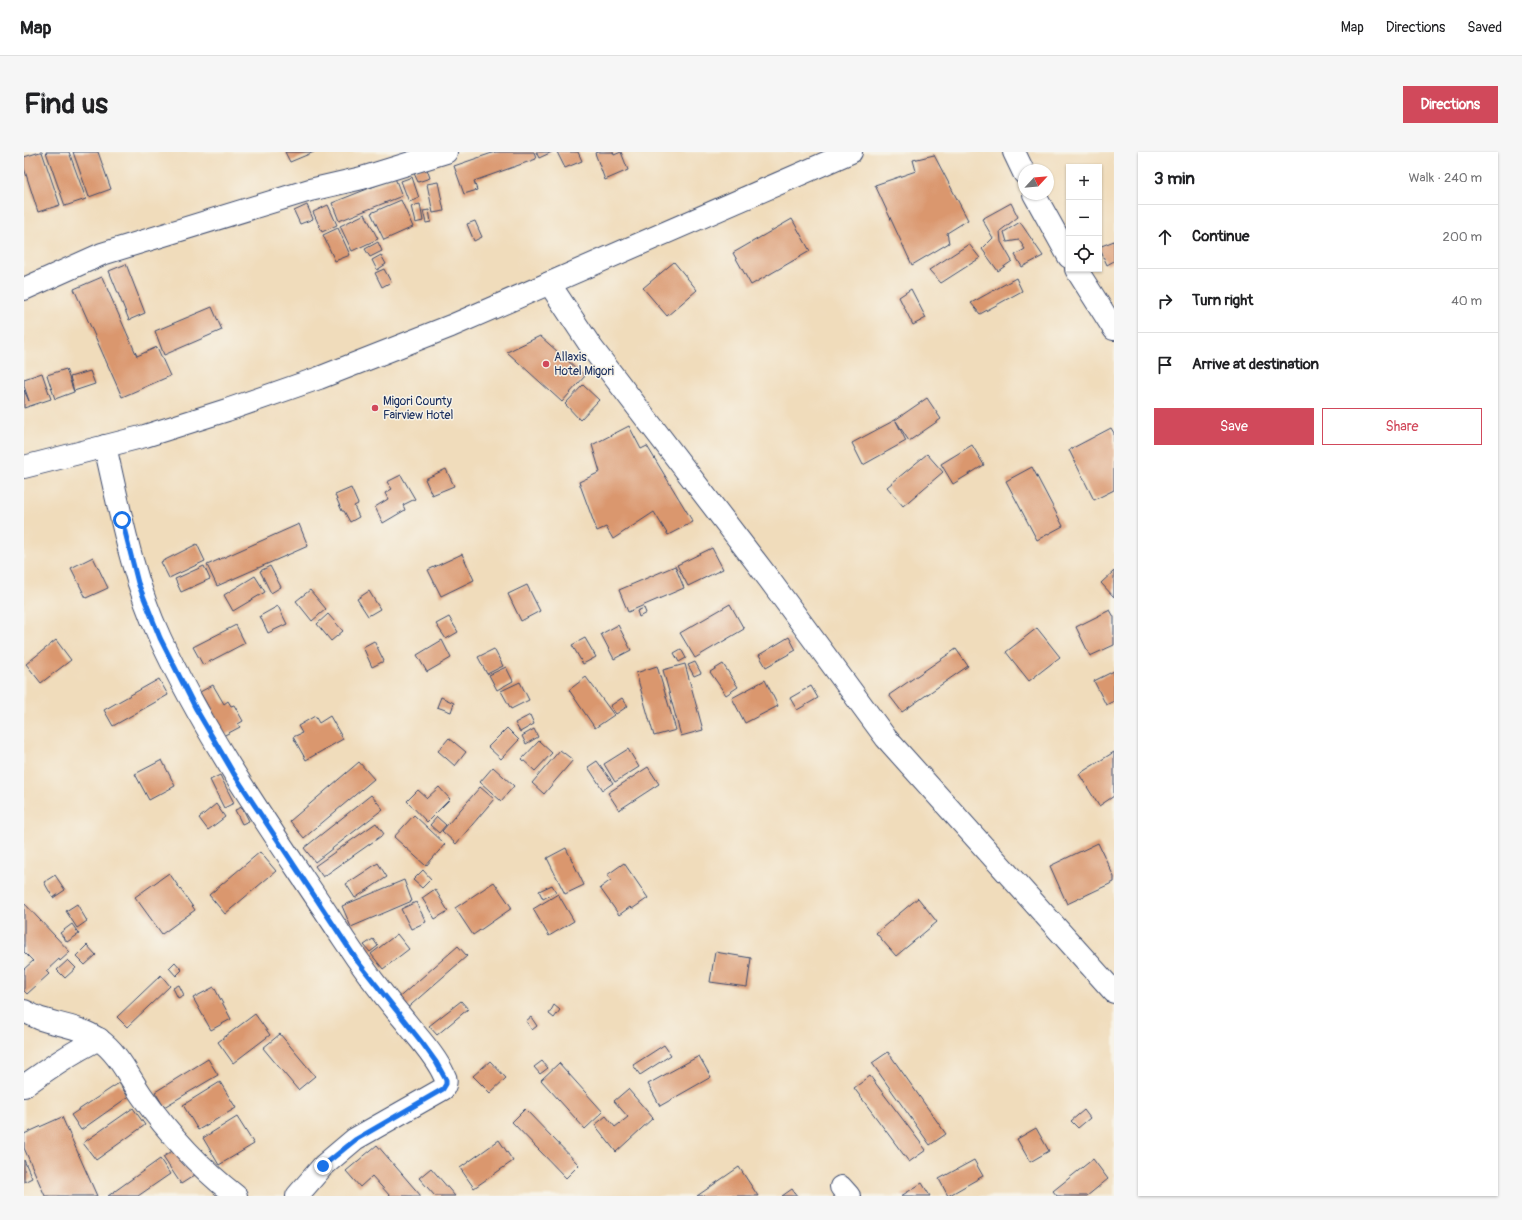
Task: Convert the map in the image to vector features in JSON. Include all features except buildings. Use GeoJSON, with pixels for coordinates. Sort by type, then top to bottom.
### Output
{"type":"FeatureCollection","features":[{"type":"Feature","properties":{"kind":"main road"},"geometry":{"type":"LineString","coordinates":[[24,289],[109,252],[310,190],[362,178],[446,152]]}},
{"type":"Feature","properties":{"kind":"main road"},"geometry":{"type":"LineString","coordinates":[[24,467],[145,436],[227,410],[319,378],[450,326],[851,152]]}},
{"type":"Feature","properties":{"kind":"main road"},"geometry":{"type":"LineString","coordinates":[[1014,152],[1020,164]]}},
{"type":"Feature","properties":{"kind":"main road"},"geometry":{"type":"LineString","coordinates":[[1037,200],[1066,252]]}},
{"type":"Feature","properties":{"kind":"main road"},"geometry":{"type":"LineString","coordinates":[[1078,272],[1114,329]]}},
{"type":"Feature","properties":{"kind":"main road"},"geometry":{"type":"LineString","coordinates":[[549,283],[592,348],[769,579],[886,738],[1112,984]]}},
{"type":"Feature","properties":{"kind":"main road"},"geometry":{"type":"LineString","coordinates":[[105,446],[138,583],[160,638],[196,709],[234,774],[358,962],[423,1044],[440,1068],[446,1080],[446,1084],[443,1089],[355,1140],[323,1166],[297,1196]]}},
{"type":"Feature","properties":{"kind":"main road"},"geometry":{"type":"LineString","coordinates":[[24,1011],[41,1019],[83,1031],[99,1039],[112,1051],[162,1123],[215,1179],[236,1196]]}},
{"type":"Feature","properties":{"kind":"main road"},"geometry":{"type":"LineString","coordinates":[[24,1086],[60,1061],[99,1039]]}},
{"type":"Feature","properties":{"kind":"place","name":"Allaxis Hotel Migori"},"geometry":{"type":"Point","coordinates":[546,364]}},
{"type":"Feature","properties":{"kind":"place","name":"Migori County Fairview Hotel"},"geometry":{"type":"Point","coordinates":[375,408]}},
{"type":"Feature","properties":{"kind":"route"},"geometry":{"type":"LineString","coordinates":[[122,520],[138,583],[160,638],[196,709],[234,774],[358,962],[423,1044],[445,1076],[446,1084],[443,1089],[355,1140],[323,1166]]}}]}
